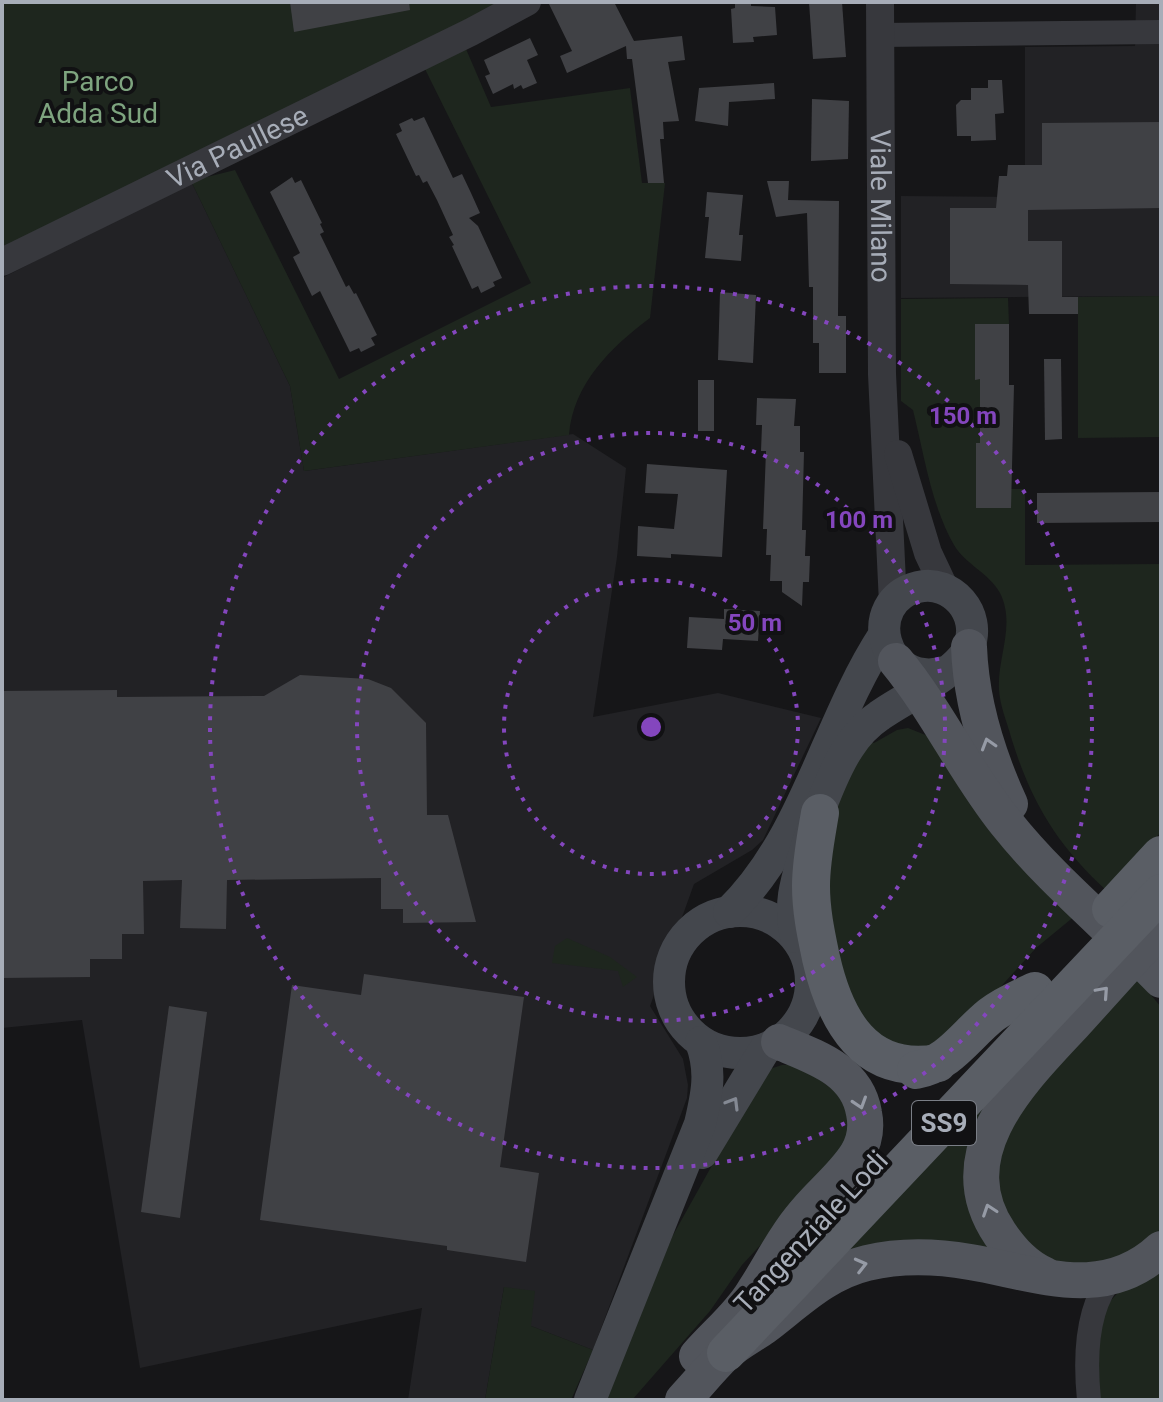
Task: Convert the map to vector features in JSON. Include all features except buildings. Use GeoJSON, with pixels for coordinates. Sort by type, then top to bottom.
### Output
{"type":"FeatureCollection","features":[{"type":"Feature","properties":{"kind":"highway"},"geometry":{"type":"LineString","coordinates":[[820,813],[812,858],[811,888],[814,925],[834,1002],[847,1026],[871,1052],[908,1065],[938,1063]]}},
{"type":"Feature","properties":{"kind":"highway","name":"Tangenziale Lodi"},"geometry":{"type":"LineString","coordinates":[[753,1294],[1161,855]]}},
{"type":"Feature","properties":{"kind":"highway","name":"SS9"},"geometry":{"type":"LineString","coordinates":[[726,1353],[1161,893]]}},
{"type":"Feature","properties":{"kind":"highway"},"geometry":{"type":"LineString","coordinates":[[811,994],[821,1016],[849,1050],[872,1064],[910,1071],[946,1058],[1003,1006],[1035,991]]}},
{"type":"Feature","properties":{"kind":"main road"},"geometry":{"type":"LineString","coordinates":[[796,937],[792,916],[795,888],[841,760],[867,725],[933,687],[972,634],[966,607],[957,596],[931,586],[917,587],[903,593],[893,603],[887,613],[890,648],[933,687],[990,802],[1053,875],[1155,974]]}},
{"type":"Feature","properties":{"kind":"main road"},"geometry":{"type":"LineString","coordinates":[[729,912],[748,893],[779,848],[856,682],[890,648]]}},
{"type":"Feature","properties":{"kind":"main road"},"geometry":{"type":"LineString","coordinates":[[933,687],[973,690],[989,750],[1019,825],[1053,875]]}},
{"type":"Feature","properties":{"kind":"main road"},"geometry":{"type":"LineString","coordinates":[[663,1217],[772,1046],[799,1021],[811,994],[811,974],[806,954],[796,937],[782,924],[765,915],[747,911],[729,912],[705,920],[688,933],[676,950],[670,970],[670,991],[677,1015],[687,1030],[701,1042],[721,1051],[743,1054],[772,1046],[826,1062],[850,1081],[863,1107],[866,1124],[864,1142],[855,1157],[801,1217],[780,1246],[753,1294]]}},
{"type":"Feature","properties":{"kind":"main road"},"geometry":{"type":"LineString","coordinates":[[1070,1281],[1028,1266],[994,1225],[984,1195],[985,1150],[1000,1112],[1012,1093],[1161,928]]}},
{"type":"Feature","properties":{"kind":"main road"},"geometry":{"type":"LineString","coordinates":[[590,1400],[700,1124],[709,1070],[701,1042]]}},
{"type":"Feature","properties":{"kind":"main road"},"geometry":{"type":"LineString","coordinates":[[726,1353],[814,1287],[847,1269],[868,1263],[914,1256],[936,1257],[1070,1281],[1114,1275],[1146,1261],[1161,1249]]}},
{"type":"Feature","properties":{"kind":"main road","name":"Tangenziale Lodi"},"geometry":{"type":"LineString","coordinates":[[658,1400],[753,1294]]}},
{"type":"Feature","properties":{"kind":"main road","name":"SS9"},"geometry":{"type":"LineString","coordinates":[[683,1400],[726,1353]]}},
{"type":"Feature","properties":{"kind":"street","name":"Via Paullese"},"geometry":{"type":"LineString","coordinates":[[2,262],[527,2]]}},
{"type":"Feature","properties":{"kind":"street","name":"Viale Milano"},"geometry":{"type":"LineString","coordinates":[[880,2],[882,374],[885,411]]}},
{"type":"Feature","properties":{"kind":"street"},"geometry":{"type":"LineString","coordinates":[[881,35],[1161,32]]}},
{"type":"Feature","properties":{"kind":"street"},"geometry":{"type":"LineString","coordinates":[[885,411],[924,541],[945,589]]}},
{"type":"Feature","properties":{"kind":"street"},"geometry":{"type":"LineString","coordinates":[[885,411],[893,603]]}},
{"type":"Feature","properties":{"kind":"street"},"geometry":{"type":"LineString","coordinates":[[1087,1354],[1097,1305],[1102,1291],[1114,1275]]}},
{"type":"Feature","properties":{"kind":"street"},"geometry":{"type":"LineString","coordinates":[[1070,1281],[1087,1354],[1089,1400]]}},
{"type":"Feature","properties":{"kind":"shaded area"},"geometry":{"type":"Polygon","coordinates":[[[1136,2],[1161,2],[1161,296],[901,298],[901,196],[1025,197],[1025,47],[1135,46],[1136,2]]]}},
{"type":"Feature","properties":{"kind":"shaded area"},"geometry":{"type":"Polygon","coordinates":[[[191,181],[290,386],[304,471],[573,434],[626,468],[617,557],[593,717],[718,693],[821,718],[763,840],[752,850],[694,884],[650,1006],[683,1059],[687,1098],[593,1350],[531,1326],[504,1287],[485,1400],[408,1400],[422,1308],[140,1368],[82,1020],[2,1028],[2,278],[191,181]]]}},
{"type":"Feature","properties":{"kind":"green space","name":"Parco Adda Sud"},"geometry":{"type":"Polygon","coordinates":[[[2,2],[507,2],[2,250],[2,2]]]}},
{"type":"Feature","properties":{"kind":"green space"},"geometry":{"type":"Polygon","coordinates":[[[466,49],[491,107],[630,88],[642,183],[665,183],[650,318],[621,341],[596,368],[578,399],[569,435],[304,471],[290,386],[191,181],[235,170],[339,379],[531,283],[425,69],[466,49]]]}},
{"type":"Feature","properties":{"kind":"green space"},"geometry":{"type":"Polygon","coordinates":[[[1161,296],[1161,437],[1078,438],[1078,297],[1161,296]]]}},
{"type":"Feature","properties":{"kind":"green space"},"geometry":{"type":"Polygon","coordinates":[[[1008,298],[1009,324],[975,324],[975,379],[980,379],[980,443],[976,443],[977,508],[1007,489],[1025,489],[1025,565],[1161,564],[1161,832],[1107,891],[1060,839],[1027,782],[1000,696],[999,678],[1006,629],[1004,605],[995,586],[964,558],[946,530],[929,479],[913,410],[901,401],[901,299],[1008,298]]]}},
{"type":"Feature","properties":{"kind":"green space"},"geometry":{"type":"Polygon","coordinates":[[[908,728],[928,736],[1076,915],[1036,948],[955,1037],[943,1045],[913,1049],[880,1039],[855,1012],[827,931],[829,835],[845,782],[869,741],[874,743],[897,730],[908,728]]]}},
{"type":"Feature","properties":{"kind":"green space"},"geometry":{"type":"Polygon","coordinates":[[[567,938],[610,957],[637,977],[623,987],[618,971],[552,963],[555,946],[567,938]]]}},
{"type":"Feature","properties":{"kind":"green space"},"geometry":{"type":"Polygon","coordinates":[[[1132,972],[1161,1007],[1161,1229],[1128,1254],[1087,1266],[1047,1261],[1001,1217],[997,1138],[1132,972]]]}},
{"type":"Feature","properties":{"kind":"green space"},"geometry":{"type":"Polygon","coordinates":[[[799,1065],[849,1101],[849,1149],[742,1265],[710,1311],[632,1400],[605,1400],[672,1237],[759,1081],[770,1069],[799,1065]]]}},
{"type":"Feature","properties":{"kind":"green space"},"geometry":{"type":"Polygon","coordinates":[[[996,1090],[986,1116],[1001,1250],[844,1251],[996,1090]]]}},
{"type":"Feature","properties":{"kind":"green space"},"geometry":{"type":"Polygon","coordinates":[[[1161,1266],[1161,1399],[1098,1400],[1097,1346],[1107,1307],[1125,1287],[1161,1266]]]}},
{"type":"Feature","properties":{"kind":"green space"},"geometry":{"type":"Polygon","coordinates":[[[504,1287],[535,1291],[531,1326],[593,1350],[571,1400],[485,1400],[504,1287]]]}}]}
